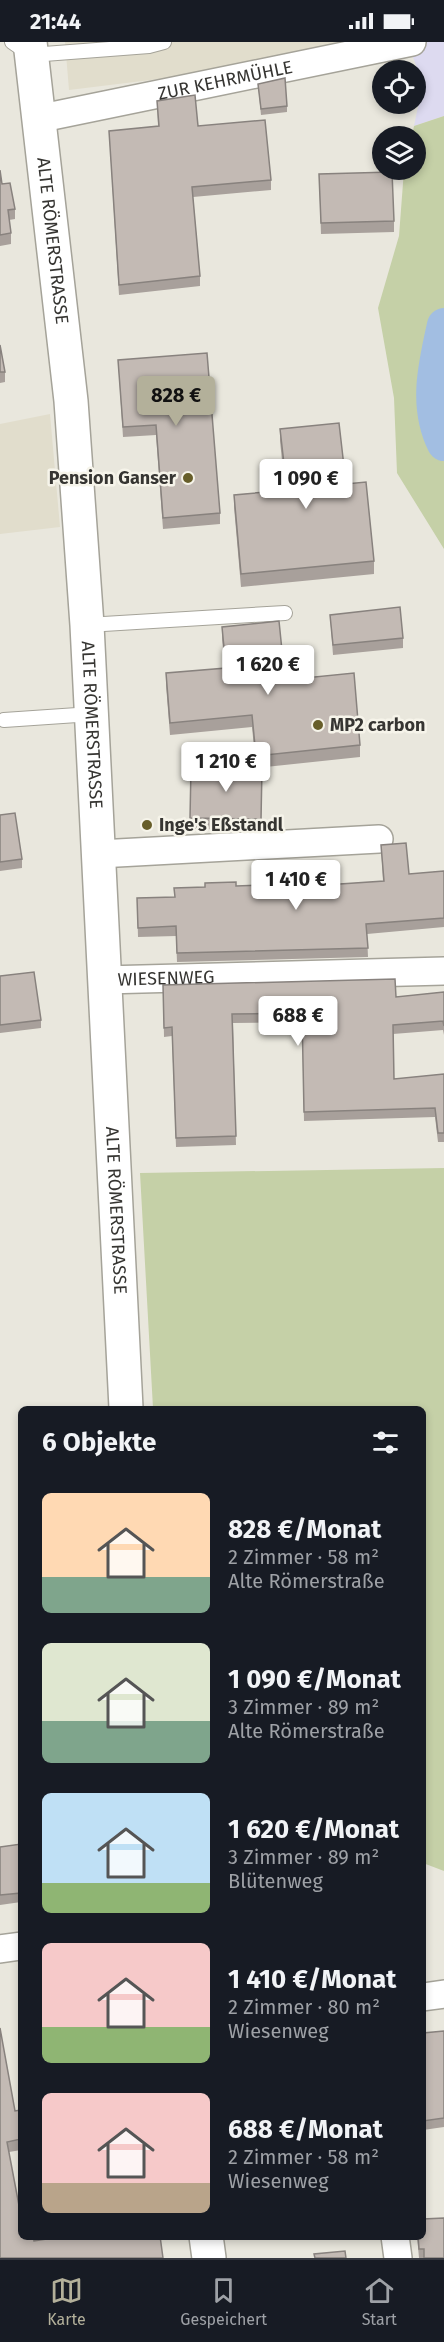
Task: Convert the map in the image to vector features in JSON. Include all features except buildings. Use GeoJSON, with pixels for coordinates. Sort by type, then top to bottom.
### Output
{"type":"FeatureCollection","features":[{"type":"Feature","properties":{"kind":"main road","name":"ALTE RÖMERSTRASSE"},"geometry":{"type":"LineString","coordinates":[[25,46],[37,119],[71,401],[92,714],[126,1406]]}},
{"type":"Feature","properties":{"kind":"main road"},"geometry":{"type":"LineString","coordinates":[[207,2240],[209,2258]]}},
{"type":"Feature","properties":{"kind":"street","name":"ZUR KEHRMÜHLE"},"geometry":{"type":"LineString","coordinates":[[37,119],[412,42]]}},
{"type":"Feature","properties":{"kind":"street"},"geometry":{"type":"LineString","coordinates":[[99,854],[379,838]]}},
{"type":"Feature","properties":{"kind":"street","name":"WIESENWEG"},"geometry":{"type":"LineString","coordinates":[[104,980],[444,971]]}},
{"type":"Feature","properties":{"kind":"street"},"geometry":{"type":"LineString","coordinates":[[0,1949],[18,1946]]}},
{"type":"Feature","properties":{"kind":"street"},"geometry":{"type":"LineString","coordinates":[[426,1996],[444,1994]]}},
{"type":"Feature","properties":{"kind":"street"},"geometry":{"type":"LineString","coordinates":[[396,2240],[398,2258]]}},
{"type":"Feature","properties":{"kind":"lane"},"geometry":{"type":"LineString","coordinates":[[25,46],[106,46],[164,42]]}},
{"type":"Feature","properties":{"kind":"lane"},"geometry":{"type":"LineString","coordinates":[[87,625],[285,613]]}},
{"type":"Feature","properties":{"kind":"lane"},"geometry":{"type":"LineString","coordinates":[[4,720],[92,714]]}},
{"type":"Feature","properties":{"kind":"shaded area"},"geometry":{"type":"Polygon","coordinates":[[[65,42],[338,42],[216,72],[69,90],[65,42]]]}},
{"type":"Feature","properties":{"kind":"shaded area"},"geometry":{"type":"Polygon","coordinates":[[[407,42],[444,42],[444,116],[414,126],[417,114],[426,114],[426,60],[414,60],[407,42]]]}},
{"type":"Feature","properties":{"kind":"shaded area"},"geometry":{"type":"Polygon","coordinates":[[[50,414],[60,527],[0,534],[0,424],[50,414]]]}},
{"type":"Feature","properties":{"kind":"green space"},"geometry":{"type":"Polygon","coordinates":[[[444,116],[444,549],[397,473],[394,398],[378,308],[399,236],[403,180],[426,180],[426,126],[414,126],[444,116]]]}},
{"type":"Feature","properties":{"kind":"green space"},"geometry":{"type":"Polygon","coordinates":[[[444,1168],[444,1871],[426,1864],[426,1406],[153,1406],[140,1173],[444,1168]]]}},
{"type":"Feature","properties":{"kind":"waterway"},"geometry":{"type":"LineString","coordinates":[[444,325],[435,370],[433,400],[438,430],[444,444]]}},
{"type":"Feature","properties":{"kind":"place","name":"Pension Ganser"},"geometry":{"type":"Point","coordinates":[188,478]}},
{"type":"Feature","properties":{"kind":"place","name":"MP2 carbon"},"geometry":{"type":"Point","coordinates":[318,725]}},
{"type":"Feature","properties":{"kind":"place","name":"Inge's Eßstandl"},"geometry":{"type":"Point","coordinates":[147,825]}}]}
